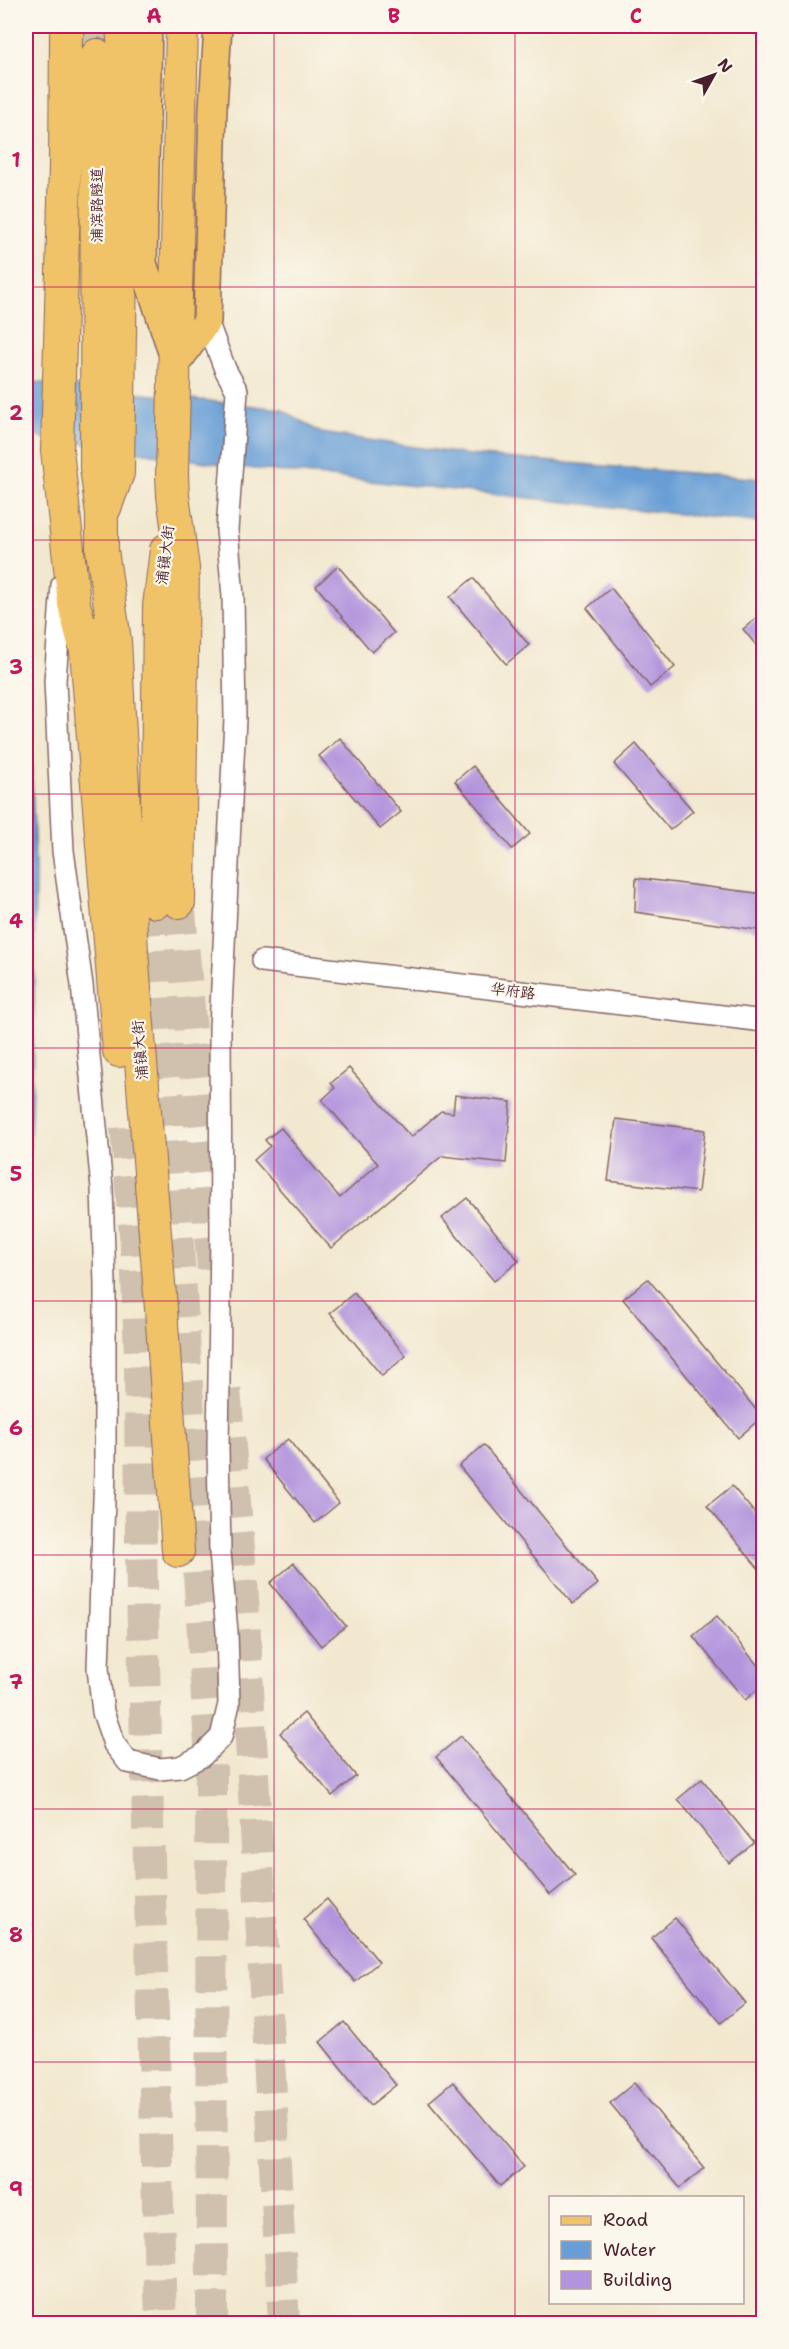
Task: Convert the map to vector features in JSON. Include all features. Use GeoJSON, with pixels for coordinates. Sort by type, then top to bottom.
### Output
{"type":"FeatureCollection","features":[{"type":"Feature","properties":{"kind":"highway"},"geometry":{"type":"LineString","coordinates":[[69,26],[66,35],[57,450],[74,604],[86,651]]}},
{"type":"Feature","properties":{"kind":"highway"},"geometry":{"type":"LineString","coordinates":[[108,362],[124,51],[122,26]]}},
{"type":"Feature","properties":{"kind":"highway","name":"浦镇大街"},"geometry":{"type":"LineString","coordinates":[[168,902],[183,568],[173,485],[182,26]]}},
{"type":"Feature","properties":{"kind":"highway","name":"浦滨路隧道"},"geometry":{"type":"LineString","coordinates":[[98,55],[108,362]]}},
{"type":"Feature","properties":{"kind":"highway","name":"浦镇大街"},"geometry":{"type":"LineString","coordinates":[[108,362],[107,470],[102,514],[102,550],[115,641],[132,951],[178,1551]]}},
{"type":"Feature","properties":{"kind":"highway","name":"浦镇大街"},"geometry":{"type":"LineString","coordinates":[[102,550],[86,651],[106,911],[126,1127]]}},
{"type":"Feature","properties":{"kind":"main road","name":"浦镇大街"},"geometry":{"type":"LineString","coordinates":[[148,26],[143,263],[176,364]]}},
{"type":"Feature","properties":{"kind":"main road"},"geometry":{"type":"LineString","coordinates":[[176,364],[207,321],[213,107],[218,26]]}},
{"type":"Feature","properties":{"kind":"street"},"geometry":{"type":"LineString","coordinates":[[66,527],[55,681],[63,851],[83,996],[102,1188],[105,1472],[98,1668],[103,1712],[114,1744],[128,1762],[160,1769],[180,1767],[202,1756],[221,1737],[229,1704],[227,1632],[220,1552],[218,1449],[221,1235],[220,1028],[235,719],[233,596],[226,530],[237,391],[225,369],[207,321]]}},
{"type":"Feature","properties":{"kind":"street","name":"华府路"},"geometry":{"type":"LineString","coordinates":[[262,961],[764,1021]]}},
{"type":"Feature","properties":{"kind":"water"},"geometry":{"type":"Polygon","coordinates":[[[26,381],[281,409],[321,433],[469,455],[763,479],[763,523],[247,468],[26,435],[26,381]]]}},
{"type":"Feature","properties":{"kind":"water"},"geometry":{"type":"Polygon","coordinates":[[[26,596],[35,865],[34,1024],[26,1251],[26,596]]]}},
{"type":"Feature","properties":{"kind":"building"},"geometry":{"type":"Polygon","coordinates":[[[338,566],[394,633],[372,652],[316,586],[338,566]]]}},
{"type":"Feature","properties":{"kind":"building"},"geometry":{"type":"Polygon","coordinates":[[[473,578],[529,645],[506,664],[450,597],[473,578]]]}},
{"type":"Feature","properties":{"kind":"building"},"geometry":{"type":"Polygon","coordinates":[[[611,588],[675,667],[650,687],[587,608],[611,588]]]}},
{"type":"Feature","properties":{"kind":"building"},"geometry":{"type":"Polygon","coordinates":[[[764,612],[764,655],[743,629],[764,612]]]}},
{"type":"Feature","properties":{"kind":"building"},"geometry":{"type":"Polygon","coordinates":[[[340,738],[401,812],[380,829],[319,756],[340,738]]]}},
{"type":"Feature","properties":{"kind":"building"},"geometry":{"type":"Polygon","coordinates":[[[636,744],[693,811],[670,830],[614,764],[636,744]]]}},
{"type":"Feature","properties":{"kind":"building"},"geometry":{"type":"Polygon","coordinates":[[[473,766],[530,834],[512,849],[455,781],[473,766]]]}},
{"type":"Feature","properties":{"kind":"building"},"geometry":{"type":"Polygon","coordinates":[[[636,878],[764,894],[764,931],[635,912],[636,878]]]}},
{"type":"Feature","properties":{"kind":"building"},"geometry":{"type":"Polygon","coordinates":[[[349,1068],[411,1137],[441,1111],[453,1113],[455,1095],[511,1102],[506,1163],[442,1156],[331,1248],[254,1160],[270,1146],[265,1140],[281,1128],[340,1198],[378,1164],[322,1100],[335,1088],[331,1083],[349,1068]]]}},
{"type":"Feature","properties":{"kind":"building"},"geometry":{"type":"Polygon","coordinates":[[[616,1119],[705,1130],[698,1192],[608,1181],[616,1119]]]}},
{"type":"Feature","properties":{"kind":"building"},"geometry":{"type":"Polygon","coordinates":[[[467,1198],[519,1261],[494,1281],[442,1218],[467,1198]]]}},
{"type":"Feature","properties":{"kind":"building"},"geometry":{"type":"Polygon","coordinates":[[[648,1279],[762,1417],[738,1438],[623,1299],[648,1279]]]}},
{"type":"Feature","properties":{"kind":"building"},"geometry":{"type":"Polygon","coordinates":[[[354,1293],[406,1356],[382,1376],[330,1313],[354,1293]]]}},
{"type":"Feature","properties":{"kind":"building"},"geometry":{"type":"Polygon","coordinates":[[[288,1439],[339,1503],[315,1523],[263,1459],[288,1439]]]}},
{"type":"Feature","properties":{"kind":"building"},"geometry":{"type":"Polygon","coordinates":[[[484,1445],[598,1584],[573,1604],[459,1466],[484,1445]]]}},
{"type":"Feature","properties":{"kind":"building"},"geometry":{"type":"Polygon","coordinates":[[[732,1486],[764,1524],[764,1575],[707,1506],[732,1486]]]}},
{"type":"Feature","properties":{"kind":"building"},"geometry":{"type":"Polygon","coordinates":[[[294,1563],[346,1626],[321,1646],[270,1583],[294,1563]]]}},
{"type":"Feature","properties":{"kind":"building"},"geometry":{"type":"Polygon","coordinates":[[[717,1616],[764,1673],[764,1684],[745,1700],[693,1636],[717,1616]]]}},
{"type":"Feature","properties":{"kind":"building"},"geometry":{"type":"Polygon","coordinates":[[[304,1713],[356,1776],[332,1796],[280,1733],[304,1713]]]}},
{"type":"Feature","properties":{"kind":"building"},"geometry":{"type":"Polygon","coordinates":[[[461,1736],[575,1875],[550,1895],[436,1757],[461,1736]]]}},
{"type":"Feature","properties":{"kind":"building"},"geometry":{"type":"Polygon","coordinates":[[[702,1779],[754,1843],[729,1863],[678,1799],[702,1779]]]}},
{"type":"Feature","properties":{"kind":"building"},"geometry":{"type":"Polygon","coordinates":[[[327,1899],[379,1962],[355,1982],[303,1919],[327,1899]]]}},
{"type":"Feature","properties":{"kind":"building"},"geometry":{"type":"Polygon","coordinates":[[[675,1918],[745,2003],[721,2023],[651,1938],[675,1918]]]}},
{"type":"Feature","properties":{"kind":"building"},"geometry":{"type":"Polygon","coordinates":[[[344,2022],[396,2085],[371,2105],[320,2042],[344,2022]]]}},
{"type":"Feature","properties":{"kind":"building"},"geometry":{"type":"Polygon","coordinates":[[[453,2082],[524,2167],[500,2186],[429,2102],[453,2082]]]}},
{"type":"Feature","properties":{"kind":"building"},"geometry":{"type":"Polygon","coordinates":[[[634,2083],[704,2168],[680,2188],[610,2103],[634,2083]]]}},
{"type":"Feature","properties":{"kind":"tunnel"},"geometry":{"type":"LineString","coordinates":[[97,55],[100,26]]}},
{"type":"Feature","properties":{"kind":"tunnel"},"geometry":{"type":"LineString","coordinates":[[156,902],[211,1760],[212,2324]]}},
{"type":"Feature","properties":{"kind":"tunnel"},"geometry":{"type":"LineString","coordinates":[[179,902],[214,1278]]}},
{"type":"Feature","properties":{"kind":"tunnel"},"geometry":{"type":"LineString","coordinates":[[126,1127],[136,1246],[140,1356],[141,1550],[161,2324]]}},
{"type":"Feature","properties":{"kind":"tunnel"},"geometry":{"type":"LineString","coordinates":[[225,1390],[242,1582],[284,2324]]}}]}
